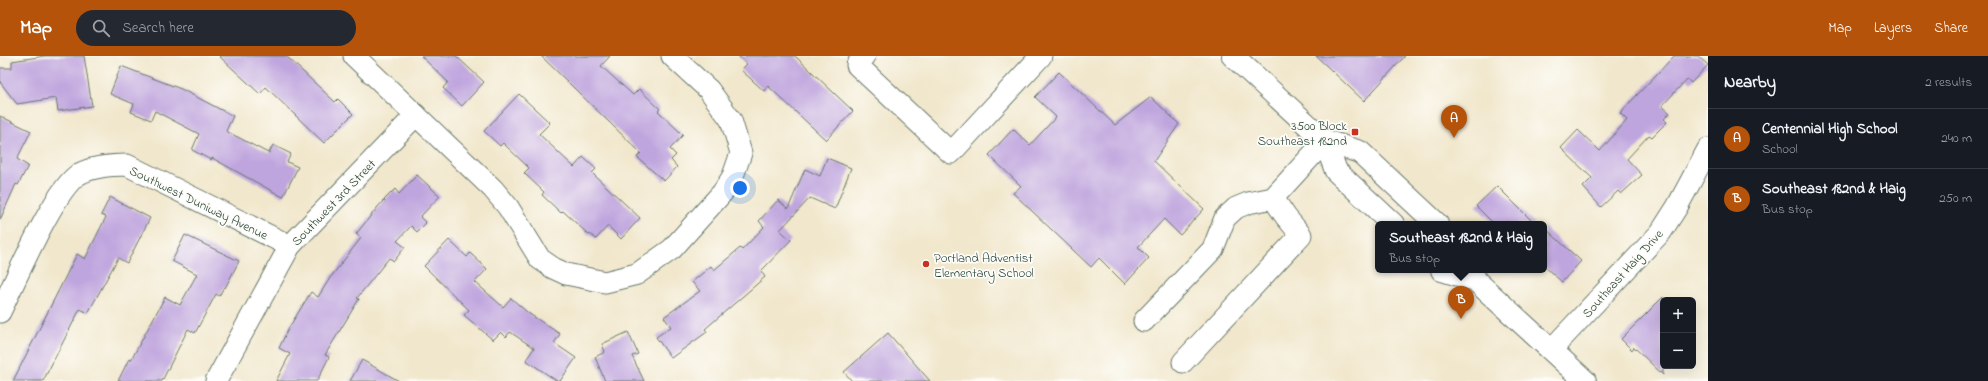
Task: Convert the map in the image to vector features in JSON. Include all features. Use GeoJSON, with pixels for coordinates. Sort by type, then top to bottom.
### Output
{"type":"FeatureCollection","features":[{"type":"Feature","properties":{"kind":"main road"},"geometry":{"type":"LineString","coordinates":[[1234,56],[1328,148],[1336,171],[1390,221]]}},
{"type":"Feature","properties":{"kind":"main road"},"geometry":{"type":"LineString","coordinates":[[1328,148],[1360,152],[1434,221]]}},
{"type":"Feature","properties":{"kind":"main road"},"geometry":{"type":"LineString","coordinates":[[1461,273],[1474,275],[1585,381]]}},
{"type":"Feature","properties":{"kind":"street"},"geometry":{"type":"LineString","coordinates":[[354,56],[493,189],[508,207],[540,259],[553,268],[566,274],[605,282],[637,274],[672,249],[723,192],[733,176],[741,153],[731,120],[709,90],[672,56]]}},
{"type":"Feature","properties":{"kind":"street"},"geometry":{"type":"LineString","coordinates":[[865,56],[857,65],[951,152],[1041,56]]}},
{"type":"Feature","properties":{"kind":"street","name":"Southwest 3rd Street"},"geometry":{"type":"LineString","coordinates":[[216,381],[290,246],[416,115]]}},
{"type":"Feature","properties":{"kind":"street"},"geometry":{"type":"LineString","coordinates":[[1144,321],[1213,249],[1225,218],[1236,208],[1273,198],[1328,148]]}},
{"type":"Feature","properties":{"kind":"street","name":"Southeast Haig Drive"},"geometry":{"type":"LineString","coordinates":[[1551,350],[1661,232],[1677,207],[1708,149]]}},
{"type":"Feature","properties":{"kind":"street","name":"Southwest Duniway Avenue"},"geometry":{"type":"LineString","coordinates":[[0,312],[53,206],[65,187],[78,174],[93,168],[109,165],[127,165],[290,246]]}},
{"type":"Feature","properties":{"kind":"street"},"geometry":{"type":"LineString","coordinates":[[1183,362],[1301,235],[1273,198]]}},
{"type":"Feature","properties":{"kind":"building"},"geometry":{"type":"Polygon","coordinates":[[[45,56],[84,56],[92,106],[58,111],[56,98],[17,104],[0,82],[0,68],[12,68],[12,61],[45,56]]]}},
{"type":"Feature","properties":{"kind":"building"},"geometry":{"type":"Polygon","coordinates":[[[219,56],[286,56],[335,102],[338,99],[353,114],[324,143],[266,87],[260,94],[219,56]]]}},
{"type":"Feature","properties":{"kind":"building"},"geometry":{"type":"Polygon","coordinates":[[[421,56],[456,56],[484,82],[462,106],[443,88],[448,82],[421,56]]]}},
{"type":"Feature","properties":{"kind":"building"},"geometry":{"type":"Polygon","coordinates":[[[541,56],[610,56],[601,66],[633,95],[639,89],[660,109],[658,111],[683,135],[670,149],[676,155],[671,160],[677,167],[664,181],[637,157],[641,153],[541,56]]]}},
{"type":"Feature","properties":{"kind":"building"},"geometry":{"type":"Polygon","coordinates":[[[738,56],[795,56],[853,111],[826,140],[768,86],[764,91],[741,70],[747,64],[738,56]]]}},
{"type":"Feature","properties":{"kind":"building"},"geometry":{"type":"Polygon","coordinates":[[[1316,56],[1405,56],[1364,101],[1316,56]]]}},
{"type":"Feature","properties":{"kind":"building"},"geometry":{"type":"Polygon","coordinates":[[[1674,56],[1698,56],[1708,65],[1691,83],[1687,79],[1662,106],[1670,113],[1664,119],[1667,122],[1652,137],[1649,135],[1627,159],[1642,175],[1621,194],[1618,191],[1601,207],[1583,187],[1592,178],[1561,148],[1578,130],[1600,151],[1627,120],[1620,113],[1674,56]]]}},
{"type":"Feature","properties":{"kind":"building"},"geometry":{"type":"Polygon","coordinates":[[[121,66],[181,89],[233,116],[226,131],[266,152],[269,153],[273,145],[291,154],[287,162],[298,167],[283,197],[212,158],[211,160],[192,150],[199,134],[155,111],[151,120],[131,112],[134,104],[110,94],[121,66]]]}},
{"type":"Feature","properties":{"kind":"building"},"geometry":{"type":"Polygon","coordinates":[[[1059,72],[1115,125],[1151,97],[1179,124],[1154,161],[1204,209],[1180,235],[1164,219],[1138,247],[1149,258],[1125,284],[1099,258],[1091,267],[1013,193],[1021,186],[989,155],[1013,129],[1030,145],[1056,117],[1035,97],[1059,72]]]}},
{"type":"Feature","properties":{"kind":"building"},"geometry":{"type":"Polygon","coordinates":[[[519,94],[550,123],[539,134],[574,167],[583,157],[596,169],[592,173],[640,218],[621,239],[608,226],[596,239],[590,234],[589,235],[563,211],[561,213],[542,195],[544,192],[524,173],[529,168],[503,143],[500,146],[484,131],[519,94]]]}},
{"type":"Feature","properties":{"kind":"building"},"geometry":{"type":"Polygon","coordinates":[[[0,116],[31,131],[17,159],[28,166],[18,185],[16,184],[0,220],[0,116]]]}},
{"type":"Feature","properties":{"kind":"building"},"geometry":{"type":"Polygon","coordinates":[[[827,158],[851,168],[835,209],[810,198],[780,230],[791,240],[761,271],[765,277],[705,329],[707,332],[671,358],[656,337],[671,327],[664,317],[700,291],[692,282],[711,266],[714,270],[740,248],[742,250],[764,227],[759,221],[778,200],[788,209],[805,169],[820,176],[827,158]]]}},
{"type":"Feature","properties":{"kind":"building"},"geometry":{"type":"Polygon","coordinates":[[[417,175],[440,196],[420,217],[426,223],[417,232],[411,226],[397,241],[405,247],[394,261],[389,258],[357,298],[359,299],[325,355],[329,357],[317,381],[276,381],[290,354],[279,348],[288,329],[311,292],[318,297],[330,278],[361,238],[356,234],[377,208],[383,201],[385,202],[384,200],[395,189],[399,194],[417,175]]]}},
{"type":"Feature","properties":{"kind":"building"},"geometry":{"type":"Polygon","coordinates":[[[1497,186],[1532,221],[1491,221],[1476,206],[1497,186]]]}},
{"type":"Feature","properties":{"kind":"building"},"geometry":{"type":"Polygon","coordinates":[[[110,197],[150,218],[127,263],[118,258],[88,313],[80,309],[43,381],[13,381],[77,254],[85,259],[106,217],[101,215],[110,197]]]}},
{"type":"Feature","properties":{"kind":"building"},"geometry":{"type":"Polygon","coordinates":[[[1547,230],[1581,261],[1562,282],[1547,269],[1547,230]]]}},
{"type":"Feature","properties":{"kind":"building"},"geometry":{"type":"Polygon","coordinates":[[[185,235],[239,261],[225,288],[224,287],[219,296],[216,294],[195,333],[188,329],[162,381],[118,381],[165,297],[180,305],[197,274],[172,261],[185,235]]]}},
{"type":"Feature","properties":{"kind":"building"},"geometry":{"type":"Polygon","coordinates":[[[449,240],[467,257],[470,253],[487,269],[475,282],[503,307],[511,298],[528,313],[560,334],[554,343],[576,358],[560,381],[557,381],[526,360],[534,348],[510,332],[506,337],[501,332],[493,340],[464,315],[469,310],[424,266],[449,240]]]}},
{"type":"Feature","properties":{"kind":"building"},"geometry":{"type":"Polygon","coordinates":[[[1660,300],[1660,369],[1663,369],[1663,375],[1634,347],[1632,350],[1621,339],[1660,300]]]}},
{"type":"Feature","properties":{"kind":"building"},"geometry":{"type":"Polygon","coordinates":[[[628,332],[638,354],[632,356],[644,381],[605,381],[595,357],[605,352],[602,344],[628,332]]]}},
{"type":"Feature","properties":{"kind":"building"},"geometry":{"type":"Polygon","coordinates":[[[888,333],[930,381],[852,381],[844,372],[888,333]]]}},
{"type":"Feature","properties":{"kind":"building"},"geometry":{"type":"Polygon","coordinates":[[[362,360],[399,381],[350,381],[362,360]]]}},
{"type":"Feature","properties":{"kind":"place","name":"3500 Block Southeast 182nd"},"geometry":{"type":"Point","coordinates":[1355,132]}},
{"type":"Feature","properties":{"kind":"place","name":"Centennial High School"},"geometry":{"type":"Point","coordinates":[1454,138]}},
{"type":"Feature","properties":{"kind":"place","name":"Portland Adventist Elementary School"},"geometry":{"type":"Point","coordinates":[926,264]}},
{"type":"Feature","properties":{"kind":"place","name":"Southeast 182nd & Haig"},"geometry":{"type":"Point","coordinates":[1461,319]}}]}
